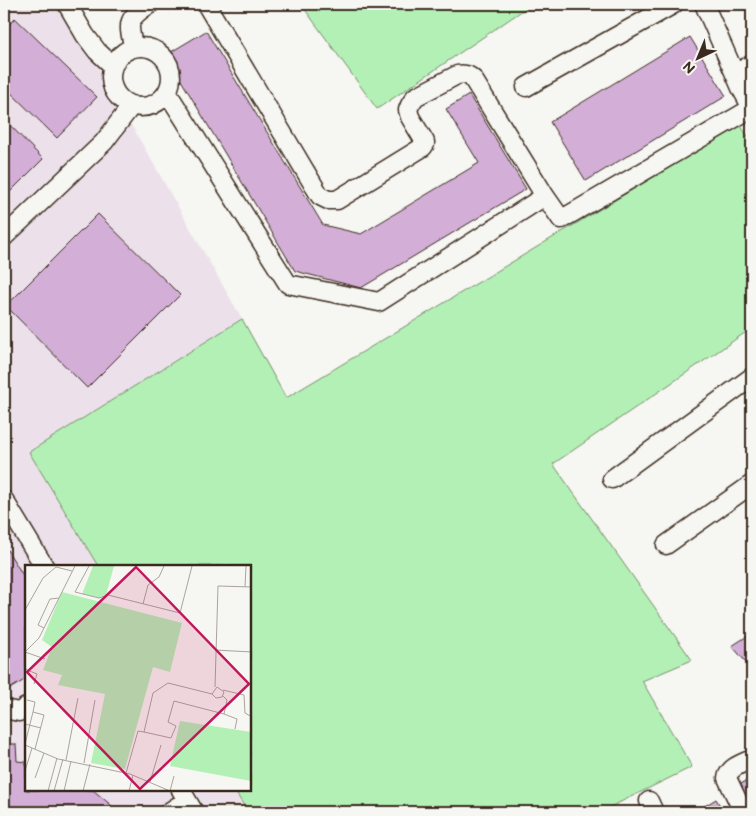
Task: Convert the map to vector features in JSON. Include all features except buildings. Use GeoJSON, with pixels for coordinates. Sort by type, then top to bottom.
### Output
{"type":"FeatureCollection","features":[{"type":"Feature","properties":{"kind":"street"},"geometry":{"type":"LineString","coordinates":[[67,4],[85,35],[97,51],[113,66]]}},
{"type":"Feature","properties":{"kind":"street"},"geometry":{"type":"LineString","coordinates":[[134,48],[129,32],[130,23],[139,11],[150,4]]}},
{"type":"Feature","properties":{"kind":"street"},"geometry":{"type":"LineString","coordinates":[[206,4],[320,196],[328,200],[337,200],[423,147],[425,142],[410,117],[408,110],[410,105],[415,98],[462,74],[468,75],[473,79],[545,196],[562,219],[752,108],[734,74],[704,4]]}},
{"type":"Feature","properties":{"kind":"street"},"geometry":{"type":"LineString","coordinates":[[526,87],[674,4]]}},
{"type":"Feature","properties":{"kind":"street"},"geometry":{"type":"LineString","coordinates":[[143,47],[153,50],[161,55],[167,63],[170,72],[167,92],[152,105],[132,106],[116,94],[111,76],[113,66],[118,58],[134,48],[143,47]]}},
{"type":"Feature","properties":{"kind":"street"},"geometry":{"type":"LineString","coordinates":[[734,74],[752,64]]}},
{"type":"Feature","properties":{"kind":"street"},"geometry":{"type":"LineString","coordinates":[[167,92],[288,284],[379,302],[545,196]]}},
{"type":"Feature","properties":{"kind":"street"},"geometry":{"type":"LineString","coordinates":[[4,237],[104,142],[132,106]]}},
{"type":"Feature","properties":{"kind":"street"},"geometry":{"type":"LineString","coordinates":[[612,479],[752,377]]}},
{"type":"Feature","properties":{"kind":"street"},"geometry":{"type":"LineString","coordinates":[[666,545],[752,484]]}},
{"type":"Feature","properties":{"kind":"street"},"geometry":{"type":"LineString","coordinates":[[4,500],[43,565]]}},
{"type":"Feature","properties":{"kind":"street"},"geometry":{"type":"LineString","coordinates":[[4,709],[19,712],[25,708]]}},
{"type":"Feature","properties":{"kind":"street"},"geometry":{"type":"LineString","coordinates":[[743,812],[728,778],[728,773],[736,766],[752,759]]}},
{"type":"Feature","properties":{"kind":"street"},"geometry":{"type":"LineString","coordinates":[[169,812],[187,801]]}},
{"type":"Feature","properties":{"kind":"shaded area"},"geometry":{"type":"Polygon","coordinates":[[[4,4],[56,4],[84,42],[242,319],[29,452],[97,565],[25,565],[25,791],[235,791],[248,812],[4,812],[4,4]]]}},
{"type":"Feature","properties":{"kind":"green space"},"geometry":{"type":"Polygon","coordinates":[[[301,4],[532,4],[377,109],[301,4]]]}},
{"type":"Feature","properties":{"kind":"green space"},"geometry":{"type":"Polygon","coordinates":[[[740,125],[752,142],[752,328],[553,464],[692,660],[642,681],[692,767],[600,812],[248,812],[235,791],[251,791],[251,565],[97,565],[29,452],[242,319],[286,398],[740,125]]]}}]}
